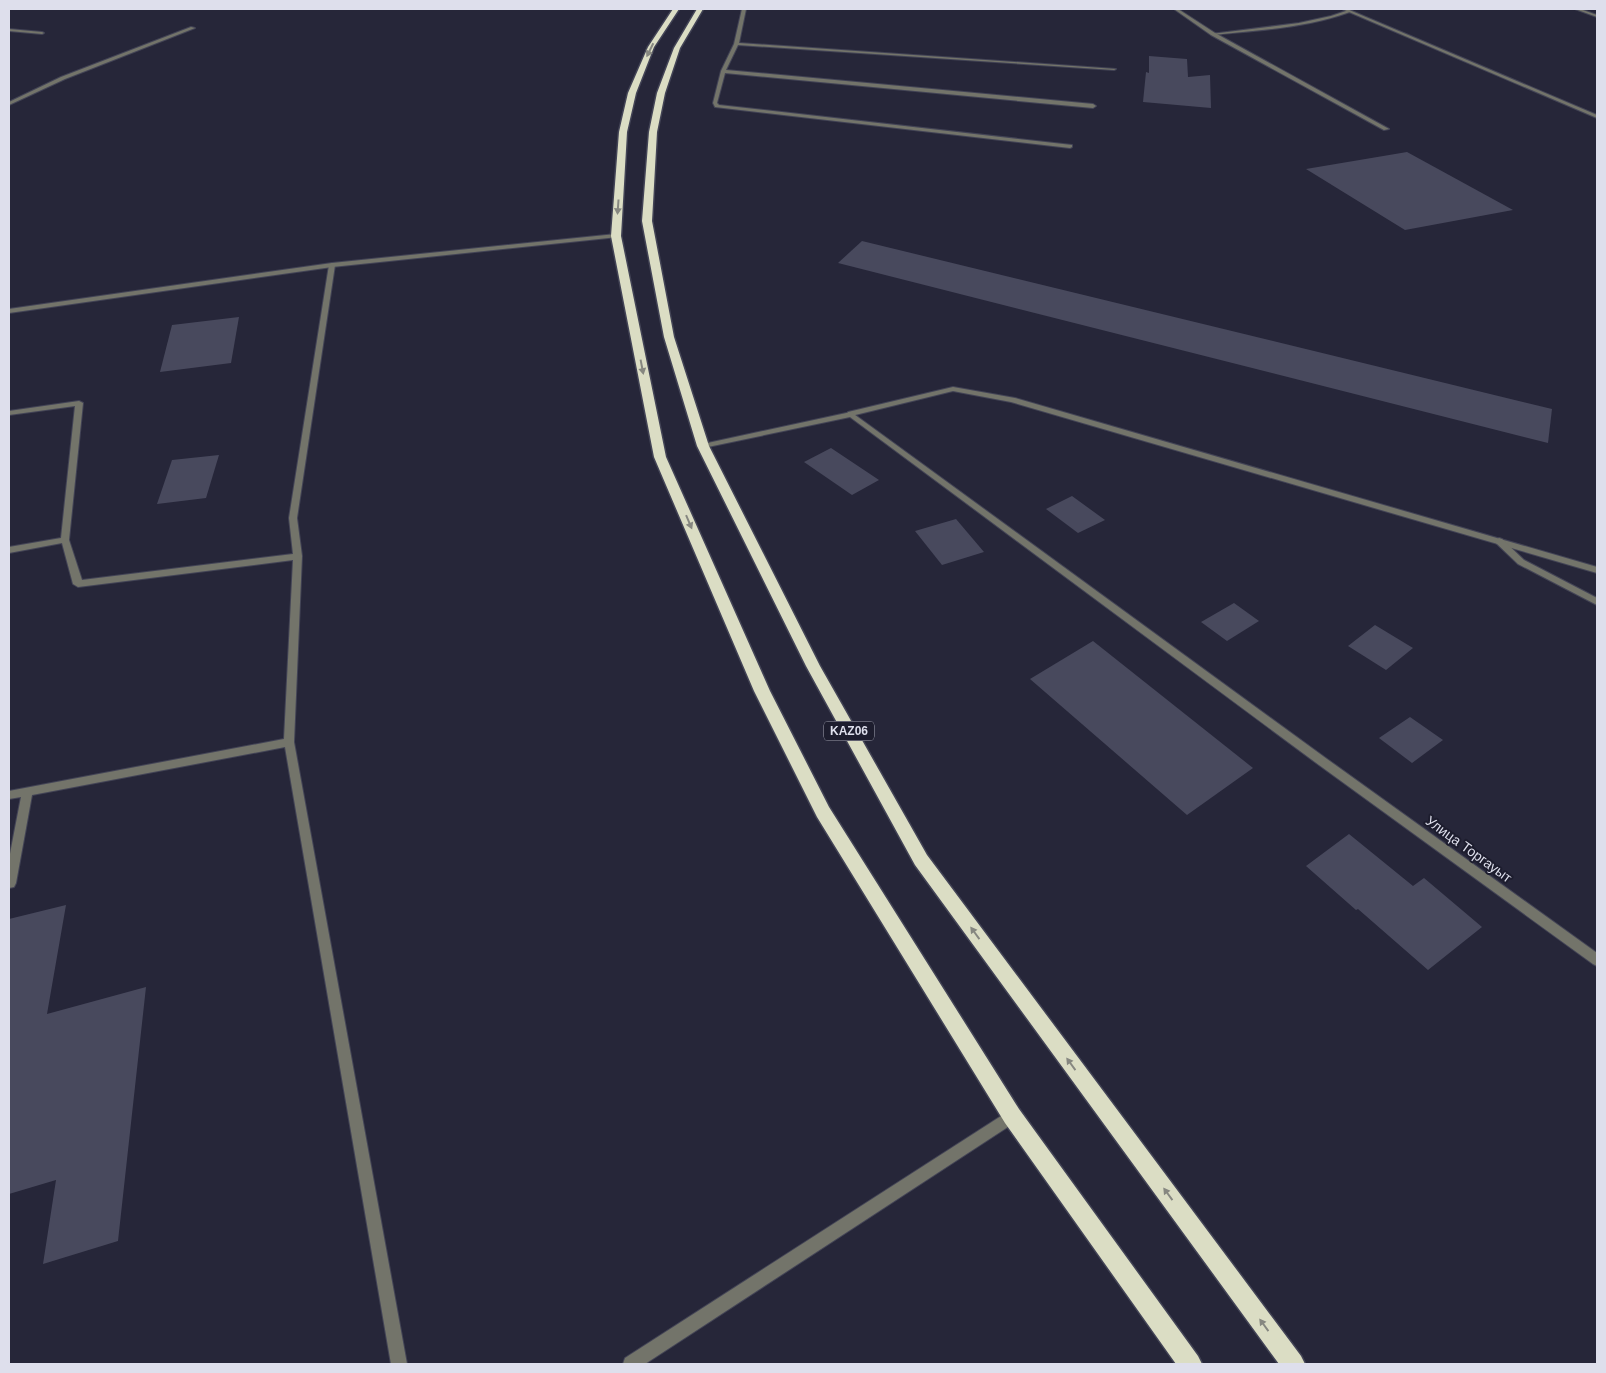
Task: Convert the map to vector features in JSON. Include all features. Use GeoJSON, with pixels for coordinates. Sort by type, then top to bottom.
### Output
{"type":"FeatureCollection","features":[{"type":"Feature","properties":{"kind":"highway"},"geometry":{"type":"LineString","coordinates":[[676,9],[651,47],[632,93],[623,132],[616,236],[660,457],[762,691],[823,812],[1012,1116],[1190,1364]]}},
{"type":"Feature","properties":{"kind":"highway","name":"KАZ06"},"geometry":{"type":"LineString","coordinates":[[700,9],[677,48],[660,93],[653,132],[647,221],[668,337],[703,446],[813,666],[921,860],[1293,1364]]}},
{"type":"Feature","properties":{"kind":"street"},"geometry":{"type":"LineString","coordinates":[[744,9],[736,44],[723,71],[715,103],[717,106],[725,109],[1070,146]]}},
{"type":"Feature","properties":{"kind":"street"},"geometry":{"type":"LineString","coordinates":[[1176,9],[1213,34],[1386,129]]}},
{"type":"Feature","properties":{"kind":"street"},"geometry":{"type":"LineString","coordinates":[[1576,9],[1597,16]]}},
{"type":"Feature","properties":{"kind":"street"},"geometry":{"type":"LineString","coordinates":[[1213,34],[1294,24],[1334,17],[1346,10],[1357,10]]}},
{"type":"Feature","properties":{"kind":"street"},"geometry":{"type":"LineString","coordinates":[[1346,10],[1597,117]]}},
{"type":"Feature","properties":{"kind":"street"},"geometry":{"type":"LineString","coordinates":[[9,104],[63,78],[193,28]]}},
{"type":"Feature","properties":{"kind":"street"},"geometry":{"type":"LineString","coordinates":[[9,30],[42,33]]}},
{"type":"Feature","properties":{"kind":"street"},"geometry":{"type":"LineString","coordinates":[[736,44],[1114,69]]}},
{"type":"Feature","properties":{"kind":"street"},"geometry":{"type":"LineString","coordinates":[[723,71],[1092,106]]}},
{"type":"Feature","properties":{"kind":"street"},"geometry":{"type":"LineString","coordinates":[[9,311],[332,265],[616,236]]}},
{"type":"Feature","properties":{"kind":"street"},"geometry":{"type":"LineString","coordinates":[[332,265],[293,518],[298,556],[289,742],[399,1364]]}},
{"type":"Feature","properties":{"kind":"street"},"geometry":{"type":"LineString","coordinates":[[703,446],[851,414],[953,389],[1012,400],[1597,570]]}},
{"type":"Feature","properties":{"kind":"street"},"geometry":{"type":"LineString","coordinates":[[9,413],[79,403],[65,540],[78,584],[298,556]]}},
{"type":"Feature","properties":{"kind":"street","name":"Улица Торгауыт"},"geometry":{"type":"LineString","coordinates":[[851,414],[1597,960]]}},
{"type":"Feature","properties":{"kind":"street"},"geometry":{"type":"LineString","coordinates":[[9,550],[65,540]]}},
{"type":"Feature","properties":{"kind":"street"},"geometry":{"type":"LineString","coordinates":[[1499,541],[1521,562],[1597,602]]}},
{"type":"Feature","properties":{"kind":"street"},"geometry":{"type":"LineString","coordinates":[[9,796],[289,742]]}},
{"type":"Feature","properties":{"kind":"street"},"geometry":{"type":"LineString","coordinates":[[10,883],[27,792]]}},
{"type":"Feature","properties":{"kind":"street"},"geometry":{"type":"LineString","coordinates":[[631,1364],[1012,1116]]}},
{"type":"Feature","properties":{"kind":"building"},"geometry":{"type":"Polygon","coordinates":[[[1149,56],[1187,59],[1188,77],[1210,75],[1211,108],[1143,102],[1146,72],[1149,73],[1149,56]]]}},
{"type":"Feature","properties":{"kind":"building"},"geometry":{"type":"Polygon","coordinates":[[[1407,152],[1513,210],[1405,230],[1306,169],[1407,152]]]}},
{"type":"Feature","properties":{"kind":"building"},"geometry":{"type":"Polygon","coordinates":[[[862,241],[1552,409],[1548,443],[838,263],[862,241]]]}},
{"type":"Feature","properties":{"kind":"building"},"geometry":{"type":"Polygon","coordinates":[[[239,317],[231,363],[160,372],[172,325],[239,317]]]}},
{"type":"Feature","properties":{"kind":"building"},"geometry":{"type":"Polygon","coordinates":[[[831,448],[879,480],[852,495],[804,462],[831,448]]]}},
{"type":"Feature","properties":{"kind":"building"},"geometry":{"type":"Polygon","coordinates":[[[219,455],[206,498],[157,504],[172,460],[219,455]]]}},
{"type":"Feature","properties":{"kind":"building"},"geometry":{"type":"Polygon","coordinates":[[[1072,496],[1105,520],[1078,533],[1046,509],[1072,496]]]}},
{"type":"Feature","properties":{"kind":"building"},"geometry":{"type":"Polygon","coordinates":[[[956,519],[984,552],[942,565],[915,531],[956,519]]]}},
{"type":"Feature","properties":{"kind":"building"},"geometry":{"type":"Polygon","coordinates":[[[1234,603],[1259,621],[1227,641],[1201,622],[1234,603]]]}},
{"type":"Feature","properties":{"kind":"building"},"geometry":{"type":"Polygon","coordinates":[[[1375,625],[1413,648],[1386,670],[1348,646],[1375,625]]]}},
{"type":"Feature","properties":{"kind":"building"},"geometry":{"type":"Polygon","coordinates":[[[1093,641],[1253,768],[1187,815],[1030,679],[1093,641]]]}},
{"type":"Feature","properties":{"kind":"building"},"geometry":{"type":"Polygon","coordinates":[[[1410,717],[1443,740],[1412,763],[1379,738],[1410,717]]]}},
{"type":"Feature","properties":{"kind":"building"},"geometry":{"type":"Polygon","coordinates":[[[1349,834],[1413,886],[1424,878],[1482,927],[1428,970],[1306,866],[1349,834]]]}},
{"type":"Feature","properties":{"kind":"building"},"geometry":{"type":"Polygon","coordinates":[[[66,905],[47,1014],[146,987],[118,1241],[43,1264],[56,1180],[9,1194],[9,919],[66,905]]]}}]}
